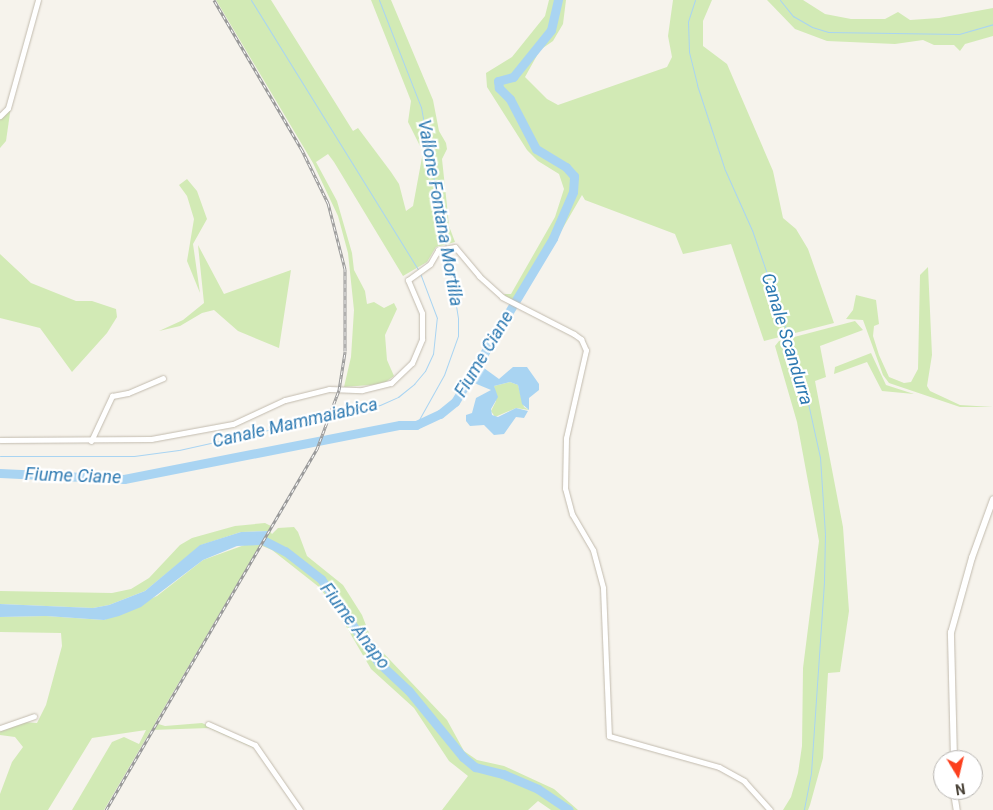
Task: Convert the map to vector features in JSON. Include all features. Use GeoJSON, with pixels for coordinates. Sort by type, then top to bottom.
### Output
{"type":"FeatureCollection","features":[{"type":"Feature","properties":{"kind":"street"},"geometry":{"type":"LineString","coordinates":[[0,116],[8,108],[38,0]]}},
{"type":"Feature","properties":{"kind":"street"},"geometry":{"type":"LineString","coordinates":[[0,440],[151,439],[180,435],[250,418],[285,400],[329,389],[362,390],[390,383],[412,363],[422,339],[422,313],[408,280],[426,268],[436,252],[442,248],[450,247],[459,250],[479,276],[509,300],[574,334],[581,339],[586,350],[566,438],[565,488],[572,514],[593,550],[603,588],[606,720],[609,736],[719,767],[744,781],[770,810]]}},
{"type":"Feature","properties":{"kind":"street"},"geometry":{"type":"LineString","coordinates":[[91,440],[112,396],[128,393],[163,378]]}},
{"type":"Feature","properties":{"kind":"street"},"geometry":{"type":"LineString","coordinates":[[954,750],[952,633],[975,549],[993,500]]}},
{"type":"Feature","properties":{"kind":"street"},"geometry":{"type":"LineString","coordinates":[[0,728],[34,716]]}},
{"type":"Feature","properties":{"kind":"street"},"geometry":{"type":"LineString","coordinates":[[208,724],[255,745],[300,810]]}},
{"type":"Feature","properties":{"kind":"green space"},"geometry":{"type":"Polygon","coordinates":[[[216,0],[271,0],[353,131],[358,128],[399,184],[406,211],[413,206],[423,152],[408,122],[411,101],[371,0],[391,0],[433,100],[439,131],[446,143],[447,149],[442,159],[449,226],[455,242],[436,247],[427,262],[403,276],[328,154],[316,162],[337,201],[352,253],[354,270],[365,291],[367,304],[374,302],[384,308],[394,303],[397,309],[385,335],[387,360],[394,376],[383,384],[344,387],[351,357],[354,310],[348,253],[338,216],[313,163],[216,0]]]}},
{"type":"Feature","properties":{"kind":"green space"},"geometry":{"type":"Polygon","coordinates":[[[549,0],[566,0],[563,24],[553,41],[540,50],[525,77],[547,99],[558,105],[667,67],[672,57],[668,36],[673,0],[712,0],[703,21],[703,46],[727,64],[773,171],[783,218],[796,229],[808,249],[834,323],[764,341],[731,244],[683,254],[675,234],[585,200],[582,195],[519,304],[506,297],[504,294],[511,294],[555,217],[564,189],[559,174],[538,161],[527,150],[487,87],[486,73],[512,57],[545,16],[549,0]]]}},
{"type":"Feature","properties":{"kind":"green space"},"geometry":{"type":"Polygon","coordinates":[[[767,0],[803,0],[825,14],[851,19],[885,19],[898,12],[910,20],[939,18],[993,8],[993,36],[965,44],[960,51],[954,45],[934,45],[923,40],[895,44],[827,41],[795,29],[767,0]]]}},
{"type":"Feature","properties":{"kind":"green space"},"geometry":{"type":"Polygon","coordinates":[[[11,106],[6,141],[0,148],[0,118],[11,106]]]}},
{"type":"Feature","properties":{"kind":"green space"},"geometry":{"type":"Polygon","coordinates":[[[187,179],[197,191],[207,219],[193,244],[200,293],[187,261],[194,219],[187,196],[179,185],[187,179]]]}},
{"type":"Feature","properties":{"kind":"green space"},"geometry":{"type":"Polygon","coordinates":[[[198,245],[224,294],[291,270],[279,348],[238,331],[214,310],[202,313],[180,326],[159,331],[183,320],[204,303],[198,245]]]}},
{"type":"Feature","properties":{"kind":"green space"},"geometry":{"type":"Polygon","coordinates":[[[0,254],[31,283],[76,301],[92,301],[116,309],[117,317],[107,333],[72,372],[40,328],[0,318],[0,254]]]}},
{"type":"Feature","properties":{"kind":"green space"},"geometry":{"type":"Polygon","coordinates":[[[928,267],[932,355],[927,386],[930,391],[960,405],[993,407],[960,407],[889,383],[883,375],[863,320],[846,319],[853,310],[856,295],[876,300],[879,324],[874,326],[873,336],[879,355],[889,377],[904,383],[911,382],[918,369],[920,275],[928,267]]]}},
{"type":"Feature","properties":{"kind":"green space"},"geometry":{"type":"Polygon","coordinates":[[[855,321],[863,330],[820,346],[826,377],[815,381],[843,527],[849,611],[840,672],[828,673],[823,758],[810,805],[808,810],[783,810],[791,797],[798,773],[802,746],[803,668],[819,541],[797,422],[775,346],[779,341],[855,321]]]}},
{"type":"Feature","properties":{"kind":"green space"},"geometry":{"type":"Polygon","coordinates":[[[871,353],[886,385],[914,394],[882,391],[867,362],[834,374],[835,367],[871,353]]]}},
{"type":"Feature","properties":{"kind":"green space"},"geometry":{"type":"Polygon","coordinates":[[[510,382],[518,385],[524,407],[529,410],[516,408],[495,417],[491,411],[496,401],[494,386],[510,382]]]}},
{"type":"Feature","properties":{"kind":"green space"},"geometry":{"type":"Polygon","coordinates":[[[265,523],[271,526],[269,530],[272,534],[278,528],[294,527],[298,532],[307,556],[343,585],[362,615],[372,641],[447,720],[464,751],[477,760],[504,766],[554,789],[578,810],[551,810],[538,801],[528,810],[442,810],[468,776],[449,761],[414,708],[371,669],[336,609],[319,587],[272,550],[260,545],[155,723],[165,726],[202,723],[251,744],[254,748],[209,728],[151,730],[104,810],[72,810],[112,742],[124,737],[139,744],[146,730],[92,738],[48,810],[0,810],[0,794],[12,762],[23,747],[15,737],[0,735],[0,730],[23,722],[37,723],[46,705],[62,646],[61,633],[0,632],[0,617],[46,616],[104,620],[157,596],[203,560],[250,543],[268,531],[241,532],[201,545],[145,591],[109,605],[93,608],[0,604],[0,591],[112,593],[131,589],[149,578],[180,545],[192,538],[235,526],[265,523]]]}},
{"type":"Feature","properties":{"kind":"water"},"geometry":{"type":"Polygon","coordinates":[[[477,363],[499,379],[513,367],[527,367],[539,384],[539,390],[529,398],[529,410],[522,404],[518,385],[510,382],[494,386],[498,397],[491,409],[492,415],[498,417],[516,408],[528,411],[524,418],[516,417],[504,434],[494,435],[484,425],[470,426],[466,421],[466,415],[472,413],[476,398],[491,390],[467,380],[477,363]]]}},
{"type":"Feature","properties":{"kind":"water"},"geometry":{"type":"Polygon","coordinates":[[[269,531],[260,545],[237,546],[203,560],[141,607],[119,616],[104,620],[46,616],[0,617],[0,604],[93,608],[109,605],[145,591],[200,545],[241,532],[269,531]]]}},
{"type":"Feature","properties":{"kind":"waterway","name":"Canale Mammaiabica"},"geometry":{"type":"LineString","coordinates":[[251,0],[418,269]]}},
{"type":"Feature","properties":{"kind":"waterway","name":"Vallone Fontana Mortilla"},"geometry":{"type":"LineString","coordinates":[[379,0],[421,107],[446,247]]}},
{"type":"Feature","properties":{"kind":"waterway","name":"Fiume Ciane"},"geometry":{"type":"LineString","coordinates":[[0,473],[124,479],[400,425],[416,425],[440,414],[455,402],[553,238],[573,192],[574,176],[566,167],[536,149],[510,99],[499,88],[498,81],[513,77],[551,30],[558,0]]}},
{"type":"Feature","properties":{"kind":"waterway","name":"Canale Scandurra"},"geometry":{"type":"LineString","coordinates":[[695,0],[688,22],[689,52],[697,85],[725,170],[752,230],[802,376],[820,457],[825,534],[824,582],[811,773],[804,810]]}},
{"type":"Feature","properties":{"kind":"waterway","name":"Canale Scandurra"},"geometry":{"type":"LineString","coordinates":[[780,0],[793,16],[812,27],[828,32],[959,34],[993,24]]}},
{"type":"Feature","properties":{"kind":"waterway","name":"Vallone Fontana Mortilla"},"geometry":{"type":"LineString","coordinates":[[416,425],[444,375],[458,336],[458,318],[447,250]]}},
{"type":"Feature","properties":{"kind":"waterway","name":"Canale Mammaiabica"},"geometry":{"type":"LineString","coordinates":[[0,456],[134,456],[179,450],[380,405],[398,397],[414,384],[425,371],[433,354],[437,318],[420,273]]}},
{"type":"Feature","properties":{"kind":"waterway","name":"Fiume Anapo"},"geometry":{"type":"LineString","coordinates":[[253,538],[259,538],[285,551],[321,579],[378,662],[409,691],[463,757],[475,767],[503,774],[538,789],[569,810]]}},
{"type":"Feature","properties":{"kind":"railway"},"geometry":{"type":"LineString","coordinates":[[106,810],[317,449],[339,390],[345,351],[345,269],[328,203],[302,150],[214,0]]}}]}
